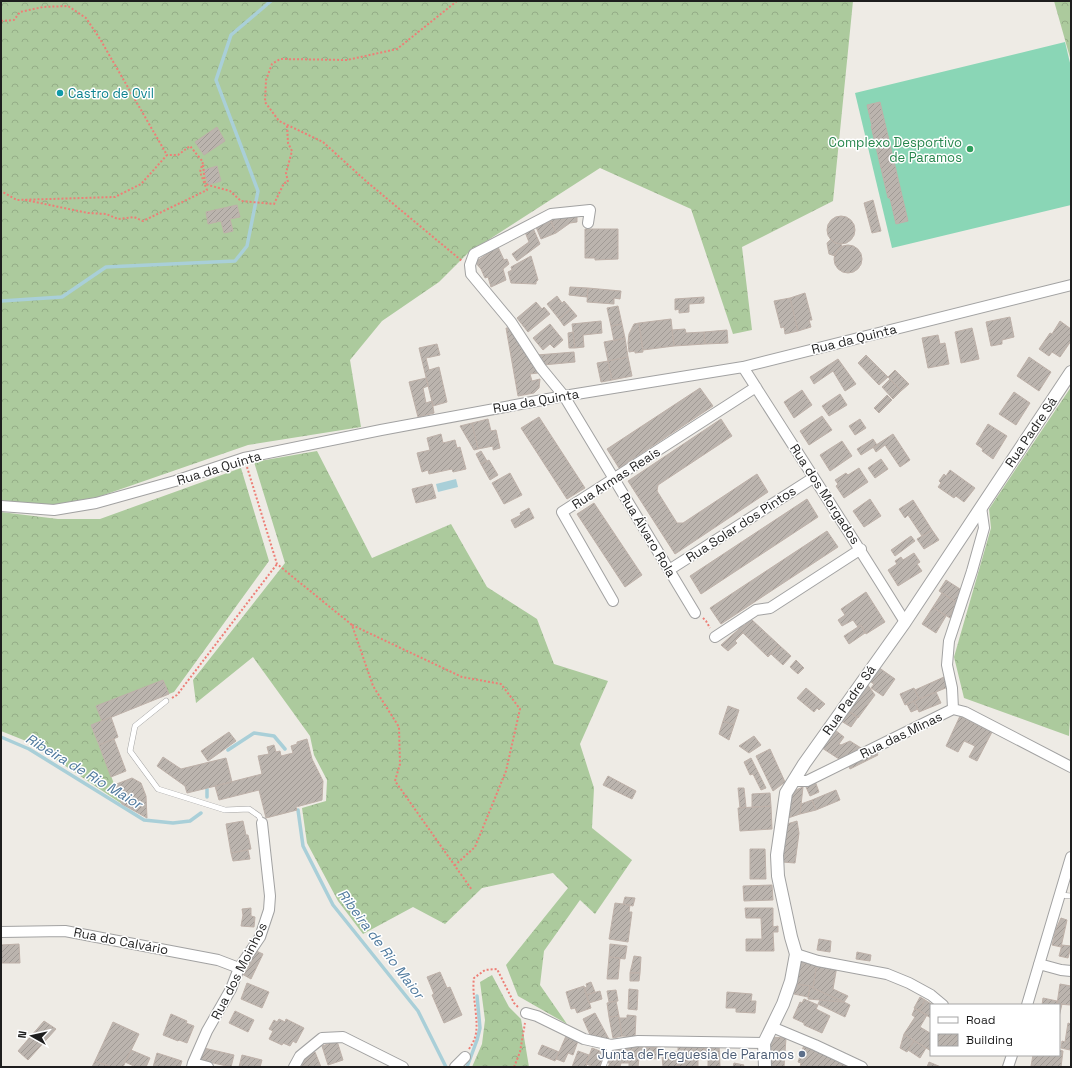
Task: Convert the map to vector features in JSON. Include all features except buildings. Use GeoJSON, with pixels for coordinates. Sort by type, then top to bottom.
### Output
{"type":"FeatureCollection","features":[{"type":"Feature","properties":{"kind":"street"},"geometry":{"type":"LineString","coordinates":[[470,265],[474,254],[551,214],[590,210],[588,223]]}},
{"type":"Feature","properties":{"kind":"street","name":"Rua Álvaro Rola"},"geometry":{"type":"LineString","coordinates":[[470,265],[471,274],[511,322],[541,368],[564,396],[695,612]]}},
{"type":"Feature","properties":{"kind":"street","name":"Rua da Quinta"},"geometry":{"type":"LineString","coordinates":[[1,506],[54,510],[96,504],[175,481],[244,458],[381,430],[564,396],[743,367],[1071,285]]}},
{"type":"Feature","properties":{"kind":"street","name":"Rua dos Morgados"},"geometry":{"type":"LineString","coordinates":[[743,367],[813,478],[861,550],[905,622]]}},
{"type":"Feature","properties":{"kind":"street","name":"Rua Padre Sá"},"geometry":{"type":"LineString","coordinates":[[765,1067],[764,1043],[785,999],[794,969],[796,954],[778,876],[777,855],[786,793],[804,764],[905,622],[1071,372]]}},
{"type":"Feature","properties":{"kind":"street","name":"Rua Armas Reais"},"geometry":{"type":"LineString","coordinates":[[614,601],[562,512],[756,388]]}},
{"type":"Feature","properties":{"kind":"street","name":"Rua Solar dos Pintos"},"geometry":{"type":"LineString","coordinates":[[669,570],[813,478]]}},
{"type":"Feature","properties":{"kind":"street"},"geometry":{"type":"LineString","coordinates":[[953,708],[952,688],[947,665],[949,641],[972,571],[984,528],[981,507]]}},
{"type":"Feature","properties":{"kind":"street"},"geometry":{"type":"LineString","coordinates":[[715,637],[756,610],[770,608],[861,550]]}},
{"type":"Feature","properties":{"kind":"street","name":"Rua das Minas"},"geometry":{"type":"LineString","coordinates":[[794,781],[807,781],[953,708],[965,712],[1071,767]]}},
{"type":"Feature","properties":{"kind":"street","name":"Rua dos Moinhos"},"geometry":{"type":"LineString","coordinates":[[192,1065],[207,1031],[231,989],[239,968],[260,937],[269,910],[270,896],[262,823]]}},
{"type":"Feature","properties":{"kind":"street"},"geometry":{"type":"LineString","coordinates":[[1027,1004],[1071,857]]}},
{"type":"Feature","properties":{"kind":"street","name":"Rua do Calvário"},"geometry":{"type":"LineString","coordinates":[[1,932],[65,931],[218,960],[239,968]]}},
{"type":"Feature","properties":{"kind":"street"},"geometry":{"type":"LineString","coordinates":[[796,954],[818,961],[887,974],[909,983],[930,995],[942,1004]]}},
{"type":"Feature","properties":{"kind":"street"},"geometry":{"type":"LineString","coordinates":[[1039,964],[1071,971]]}},
{"type":"Feature","properties":{"kind":"street"},"geometry":{"type":"LineString","coordinates":[[526,1013],[537,1016],[584,1038],[611,1045],[638,1041],[764,1043]]}},
{"type":"Feature","properties":{"kind":"street"},"geometry":{"type":"LineString","coordinates":[[772,1027],[862,1067]]}},
{"type":"Feature","properties":{"kind":"street"},"geometry":{"type":"LineString","coordinates":[[294,1067],[300,1056],[322,1038],[343,1037],[403,1067]]}},
{"type":"Feature","properties":{"kind":"street"},"geometry":{"type":"LineString","coordinates":[[455,1066],[465,1056]]}},
{"type":"Feature","properties":{"kind":"street"},"geometry":{"type":"LineString","coordinates":[[1008,1067],[1012,1056]]}},
{"type":"Feature","properties":{"kind":"street"},"geometry":{"type":"LineString","coordinates":[[192,1065],[208,1067]]}},
{"type":"Feature","properties":{"kind":"lane"},"geometry":{"type":"LineString","coordinates":[[166,701],[135,726],[130,751],[158,788],[225,810],[249,809],[259,816],[262,823]]}},
{"type":"Feature","properties":{"kind":"lane"},"geometry":{"type":"LineString","coordinates":[[1060,895],[1071,896]]}},
{"type":"Feature","properties":{"kind":"lane"},"geometry":{"type":"LineString","coordinates":[[603,1067],[611,1045]]}},
{"type":"Feature","properties":{"kind":"path"},"geometry":{"type":"LineString","coordinates":[[457,1],[398,49],[347,60],[280,59],[272,64],[266,80],[265,102],[279,121],[323,142],[459,259],[470,265]]}},
{"type":"Feature","properties":{"kind":"path"},"geometry":{"type":"LineString","coordinates":[[1,21],[14,20],[20,12],[42,7],[68,6],[86,18],[100,39],[167,155]]}},
{"type":"Feature","properties":{"kind":"path"},"geometry":{"type":"LineString","coordinates":[[205,183],[230,190],[241,201],[274,204],[284,183],[288,182],[286,173],[292,151],[288,143],[287,125]]}},
{"type":"Feature","properties":{"kind":"path"},"geometry":{"type":"LineString","coordinates":[[1,191],[17,200],[88,213],[106,214],[118,219],[134,217],[143,221],[207,190],[200,172],[203,162],[190,146],[178,155],[167,155],[141,184],[115,197],[17,200]]}},
{"type":"Feature","properties":{"kind":"path"},"geometry":{"type":"LineString","coordinates":[[244,458],[277,564],[352,625],[462,677],[501,684],[520,709],[506,771],[475,847],[454,866]]}},
{"type":"Feature","properties":{"kind":"path"},"geometry":{"type":"LineString","coordinates":[[166,701],[177,695],[277,564]]}},
{"type":"Feature","properties":{"kind":"path"},"geometry":{"type":"LineString","coordinates":[[695,612],[706,621],[715,637]]}},
{"type":"Feature","properties":{"kind":"path"},"geometry":{"type":"LineString","coordinates":[[352,625],[373,686],[398,727],[400,764],[395,780],[472,890]]}},
{"type":"Feature","properties":{"kind":"path"},"geometry":{"type":"LineString","coordinates":[[465,1056],[475,1039],[474,978],[485,970],[497,969],[514,1003],[526,1013],[520,1052],[514,1067]]}},
{"type":"Feature","properties":{"kind":"green space"},"geometry":{"type":"Polygon","coordinates":[[[1,1],[853,1],[833,201],[742,247],[752,330],[733,334],[691,209],[600,168],[468,253],[439,282],[382,321],[350,360],[361,427],[248,445],[98,497],[51,505],[1,501],[1,1]]]}},
{"type":"Feature","properties":{"kind":"green space"},"geometry":{"type":"Polygon","coordinates":[[[1054,1],[1071,1],[1071,61],[1054,1]]]}},
{"type":"Feature","properties":{"kind":"green space","name":"Complexo Desportivo de Paramos"},"geometry":{"type":"Polygon","coordinates":[[[1065,42],[1071,67],[1071,205],[892,248],[855,93],[1065,42]]]}},
{"type":"Feature","properties":{"kind":"green space"},"geometry":{"type":"Polygon","coordinates":[[[1071,387],[1071,703],[1069,736],[964,698],[954,657],[991,528],[989,509],[1071,387]]]}},
{"type":"Feature","properties":{"kind":"green space"},"geometry":{"type":"Polygon","coordinates":[[[317,451],[372,558],[451,524],[487,587],[537,619],[554,664],[608,681],[580,744],[594,788],[592,828],[632,860],[595,914],[580,900],[544,951],[540,985],[567,1024],[518,996],[506,965],[568,888],[553,873],[482,888],[445,924],[413,907],[363,934],[338,901],[307,843],[302,808],[326,801],[327,780],[314,755],[310,736],[253,657],[196,703],[193,680],[285,563],[254,462],[317,451]]]}},
{"type":"Feature","properties":{"kind":"green space"},"geometry":{"type":"Polygon","coordinates":[[[241,468],[269,561],[174,692],[169,694],[163,680],[102,721],[91,725],[122,804],[31,743],[1,731],[1,512],[58,519],[100,519],[241,468]]]}},
{"type":"Feature","properties":{"kind":"green space"},"geometry":{"type":"Polygon","coordinates":[[[492,975],[509,1007],[521,1019],[529,1067],[472,1067],[482,1044],[485,1020],[480,982],[492,975]]]}},
{"type":"Feature","properties":{"kind":"water"},"geometry":{"type":"Polygon","coordinates":[[[456,479],[458,487],[438,492],[436,484],[456,479]]]}},
{"type":"Feature","properties":{"kind":"waterway","name":"Ribeira de Rio Maior"},"geometry":{"type":"LineString","coordinates":[[1,301],[62,297],[106,267],[235,261],[247,246],[258,191],[216,80],[231,35],[271,1]]}},
{"type":"Feature","properties":{"kind":"waterway"},"geometry":{"type":"LineString","coordinates":[[228,750],[254,733],[274,736],[285,749]]}},
{"type":"Feature","properties":{"kind":"waterway","name":"Ribeira de Rio Maior"},"geometry":{"type":"LineString","coordinates":[[1,737],[29,749],[144,820],[173,823],[190,821],[201,813]]}},
{"type":"Feature","properties":{"kind":"waterway"},"geometry":{"type":"LineString","coordinates":[[207,789],[207,797]]}},
{"type":"Feature","properties":{"kind":"waterway","name":"Ribeira de Rio Maior"},"geometry":{"type":"LineString","coordinates":[[298,810],[303,846],[333,905],[418,1011],[446,1067]]}},
{"type":"Feature","properties":{"kind":"waterway"},"geometry":{"type":"LineString","coordinates":[[467,1067],[480,1028],[477,996]]}},
{"type":"Feature","properties":{"kind":"place","name":"Castro de Ovil"},"geometry":{"type":"Point","coordinates":[60,93]}},
{"type":"Feature","properties":{"kind":"place","name":"Complexo Desportivo de Paramos"},"geometry":{"type":"Point","coordinates":[970,149]}},
{"type":"Feature","properties":{"kind":"place","name":"Junta de Freguesia de Paramos"},"geometry":{"type":"Point","coordinates":[802,1054]}}]}
